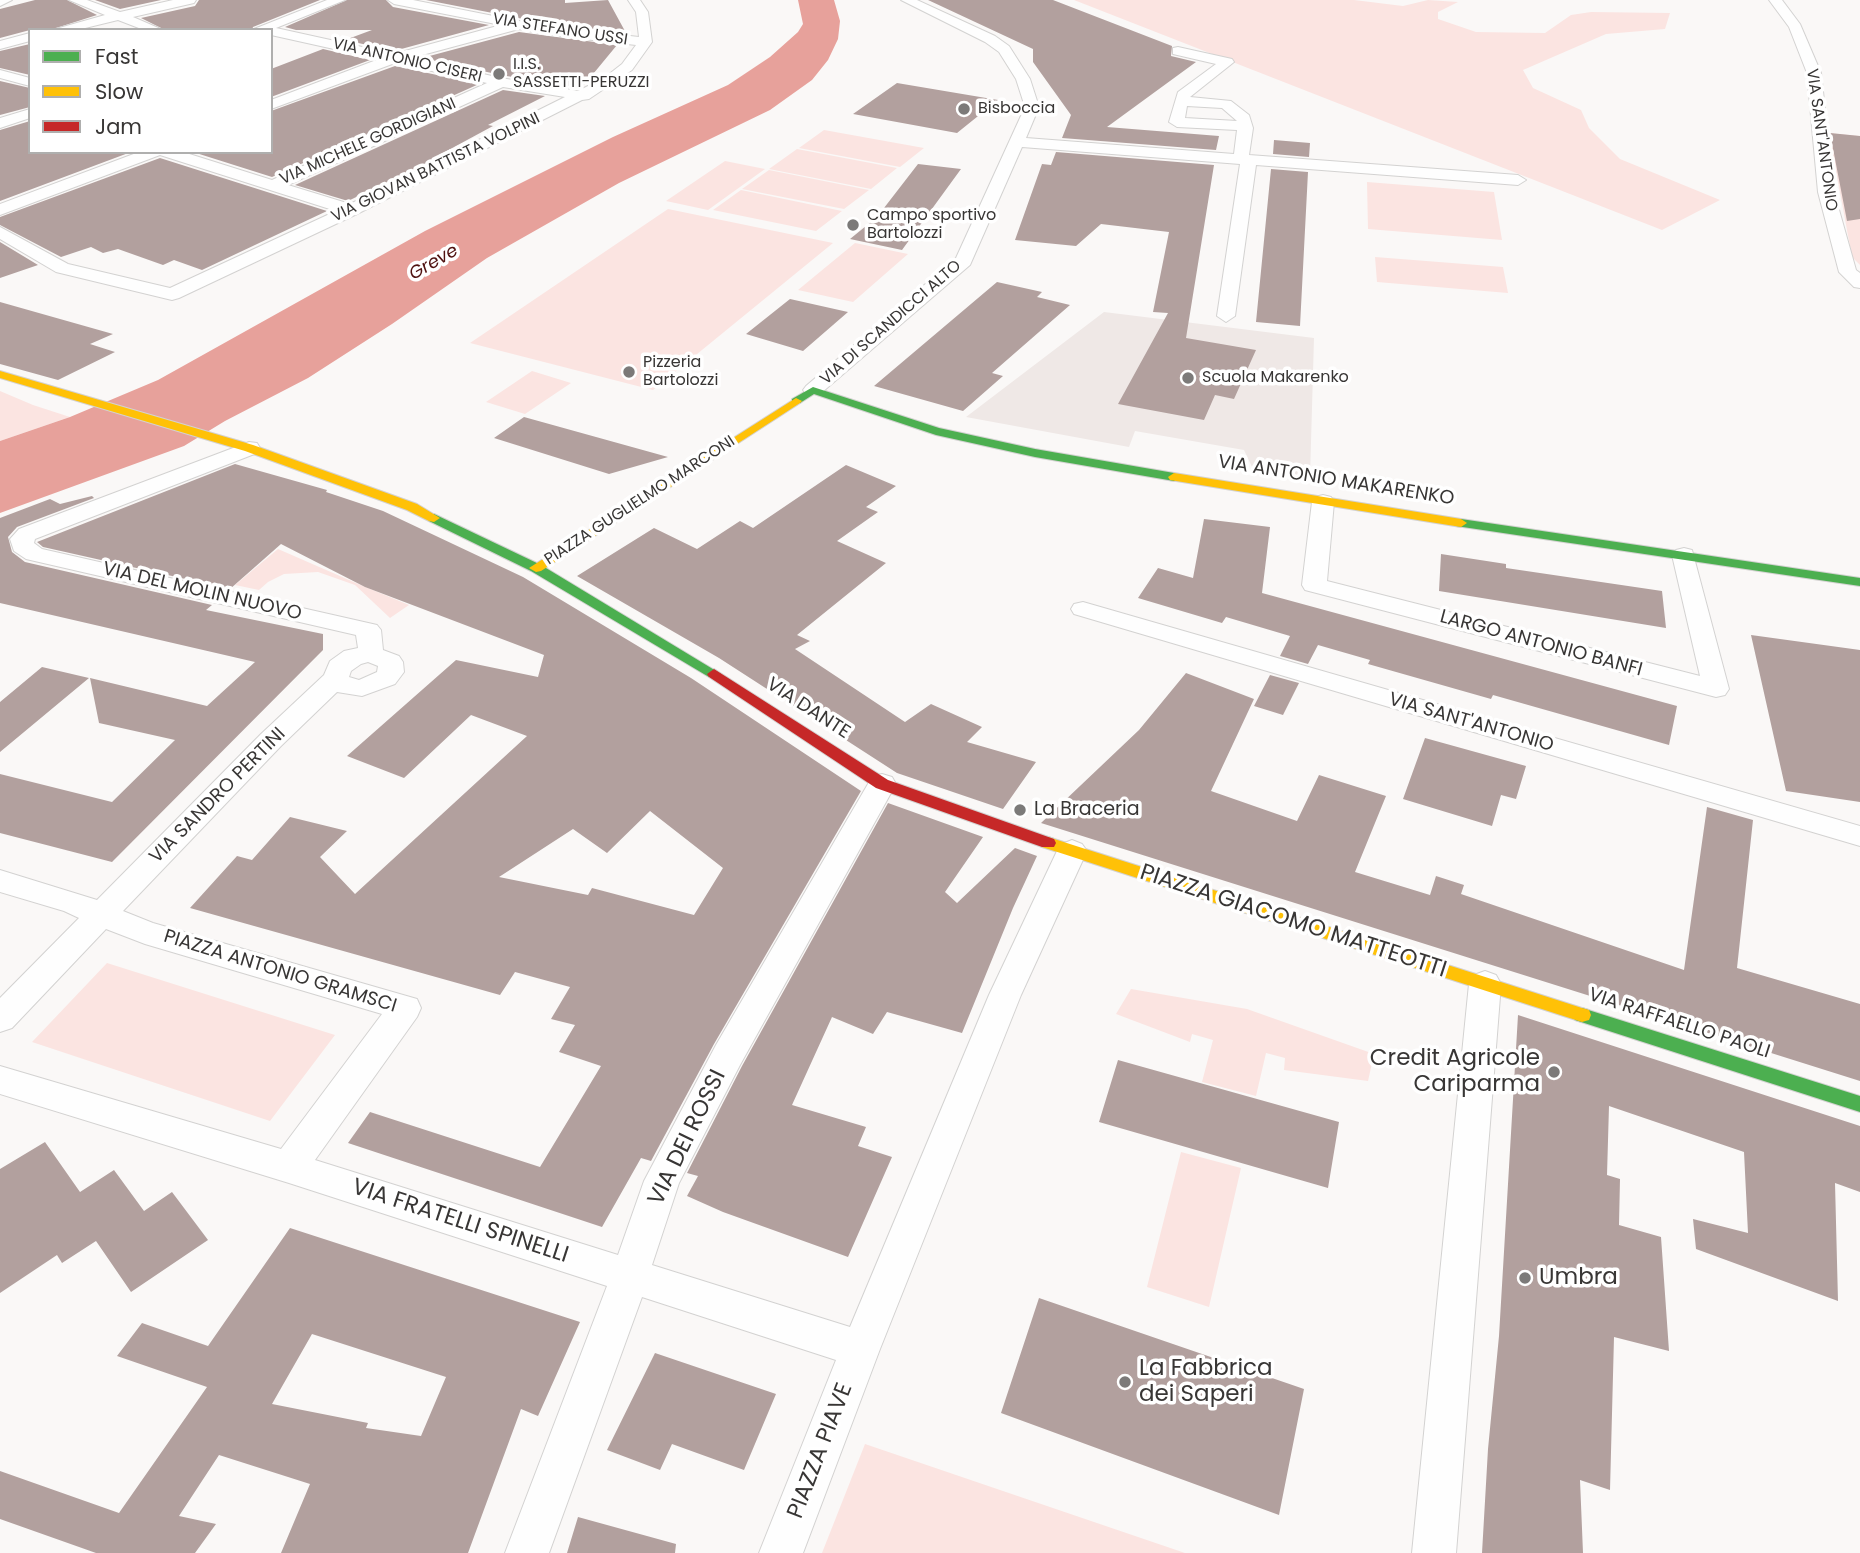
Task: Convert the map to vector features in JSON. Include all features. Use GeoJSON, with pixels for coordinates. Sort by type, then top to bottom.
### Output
{"type":"FeatureCollection","features":[{"type":"Feature","properties":{"kind":"main road","name":"PIAZZA GUGLIELMO MARCONI"},"geometry":{"type":"LineString","coordinates":[[0,374],[249,448],[412,508],[536,568],[813,390]]}},
{"type":"Feature","properties":{"kind":"main road","name":"VIA ANTONIO MAKARENKO"},"geometry":{"type":"LineString","coordinates":[[813,390],[929,429],[974,440],[1323,502],[1860,582]]}},
{"type":"Feature","properties":{"kind":"main road","name":"VIA DANTE"},"geometry":{"type":"LineString","coordinates":[[536,568],[705,668],[882,784],[1072,851]]}},
{"type":"Feature","properties":{"kind":"main road","name":"PIAZZA GIACOMO MATTEOTTI"},"geometry":{"type":"LineString","coordinates":[[1072,851],[1485,984]]}},
{"type":"Feature","properties":{"kind":"main road","name":"VIA RAFFAELLO PAOLI"},"geometry":{"type":"LineString","coordinates":[[1485,984],[1860,1104]]}},
{"type":"Feature","properties":{"kind":"street"},"geometry":{"type":"LineString","coordinates":[[0,2],[6,0]]}},
{"type":"Feature","properties":{"kind":"street"},"geometry":{"type":"LineString","coordinates":[[75,0],[151,28]]}},
{"type":"Feature","properties":{"kind":"street"},"geometry":{"type":"LineString","coordinates":[[66,28],[190,0]]}},
{"type":"Feature","properties":{"kind":"street"},"geometry":{"type":"LineString","coordinates":[[270,28],[339,0]]}},
{"type":"Feature","properties":{"kind":"street","name":"VIA STEFANO USSI"},"geometry":{"type":"LineString","coordinates":[[394,0],[518,25],[645,42]]}},
{"type":"Feature","properties":{"kind":"street"},"geometry":{"type":"LineString","coordinates":[[634,0],[642,12],[645,42]]}},
{"type":"Feature","properties":{"kind":"street","name":"VIA DI SCANDICCI ALTO"},"geometry":{"type":"LineString","coordinates":[[813,390],[964,261],[1032,107],[1023,79],[1007,52],[990,40],[906,0]]}},
{"type":"Feature","properties":{"kind":"street","name":"VIA SANT'ANTONIO"},"geometry":{"type":"LineString","coordinates":[[1775,0],[1794,27],[1814,73],[1826,192],[1848,272],[1860,283]]}},
{"type":"Feature","properties":{"kind":"street"},"geometry":{"type":"LineString","coordinates":[[273,104],[395,58],[518,25]]}},
{"type":"Feature","properties":{"kind":"street","name":"VIA ANTONIO CISERI"},"geometry":{"type":"LineString","coordinates":[[273,32],[501,82],[584,96]]}},
{"type":"Feature","properties":{"kind":"street"},"geometry":{"type":"LineString","coordinates":[[0,45],[28,38]]}},
{"type":"Feature","properties":{"kind":"street","name":"VIA GIOVAN BATTISTA VOLPINI"},"geometry":{"type":"LineString","coordinates":[[0,232],[62,268],[172,294],[351,211],[584,96],[619,75],[645,42]]}},
{"type":"Feature","properties":{"kind":"street"},"geometry":{"type":"LineString","coordinates":[[1178,51],[1227,62],[1183,95],[1177,122],[1245,126],[1245,160],[1226,316]]}},
{"type":"Feature","properties":{"kind":"street"},"geometry":{"type":"LineString","coordinates":[[0,74],[28,81]]}},
{"type":"Feature","properties":{"kind":"street","name":"VIA MICHELE GORDIGIANI"},"geometry":{"type":"LineString","coordinates":[[274,185],[501,82]]}},
{"type":"Feature","properties":{"kind":"street"},"geometry":{"type":"LineString","coordinates":[[0,123],[28,114]]}},
{"type":"Feature","properties":{"kind":"street"},"geometry":{"type":"LineString","coordinates":[[1016,142],[1518,180]]}},
{"type":"Feature","properties":{"kind":"street"},"geometry":{"type":"LineString","coordinates":[[0,210],[148,154]]}},
{"type":"Feature","properties":{"kind":"street"},"geometry":{"type":"LineString","coordinates":[[173,154],[351,211]]}},
{"type":"Feature","properties":{"kind":"street","name":"VIA DEL MOLIN NUOVO"},"geometry":{"type":"LineString","coordinates":[[11,542],[249,448]]}},
{"type":"Feature","properties":{"kind":"street","name":"LARGO ANTONIO BANFI"},"geometry":{"type":"LineString","coordinates":[[1323,502],[1314,585],[1716,689],[1684,555]]}},
{"type":"Feature","properties":{"kind":"street","name":"VIA DEL MOLIN NUOVO"},"geometry":{"type":"LineString","coordinates":[[11,542],[34,554],[368,630],[371,654]]}},
{"type":"Feature","properties":{"kind":"street","name":"VIA SANT'ANTONIO"},"geometry":{"type":"LineString","coordinates":[[1083,610],[1860,836]]}},
{"type":"Feature","properties":{"kind":"street","name":"VIA SANDRO PERTINI"},"geometry":{"type":"LineString","coordinates":[[101,915],[271,740],[336,678],[339,683],[352,688],[379,682],[391,672],[390,662],[371,654]]}},
{"type":"Feature","properties":{"kind":"street","name":"VIA DEI ROSSI"},"geometry":{"type":"LineString","coordinates":[[527,1553],[630,1276],[662,1181],[728,1055],[882,784]]}},
{"type":"Feature","properties":{"kind":"street"},"geometry":{"type":"LineString","coordinates":[[860,1349],[1015,974],[1072,851]]}},
{"type":"Feature","properties":{"kind":"street"},"geometry":{"type":"LineString","coordinates":[[0,881],[74,902],[101,915],[0,1019]]}},
{"type":"Feature","properties":{"kind":"street","name":"PIAZZA ANTONIO GRAMSCI"},"geometry":{"type":"LineString","coordinates":[[101,915],[145,932],[405,1008],[289,1167]]}},
{"type":"Feature","properties":{"kind":"street"},"geometry":{"type":"LineString","coordinates":[[1434,1553],[1485,984]]}},
{"type":"Feature","properties":{"kind":"street"},"geometry":{"type":"LineString","coordinates":[[0,1080],[289,1167]]}},
{"type":"Feature","properties":{"kind":"street","name":"VIA FRATELLI SPINELLI"},"geometry":{"type":"LineString","coordinates":[[289,1167],[860,1349]]}},
{"type":"Feature","properties":{"kind":"street","name":"PIAZZA PIAVE"},"geometry":{"type":"LineString","coordinates":[[781,1553],[860,1349]]}},
{"type":"Feature","properties":{"kind":"shaded area"},"geometry":{"type":"Polygon","coordinates":[[[1074,0],[1354,0],[1403,6],[1428,0],[1458,2],[1438,12],[1438,19],[1476,32],[1545,33],[1571,15],[1591,12],[1670,13],[1665,29],[1606,34],[1523,70],[1533,88],[1581,110],[1589,128],[1620,159],[1720,200],[1662,230],[1074,0]]]}},
{"type":"Feature","properties":{"kind":"shaded area"},"geometry":{"type":"Polygon","coordinates":[[[824,130],[924,148],[900,167],[799,148],[824,130]]]}},
{"type":"Feature","properties":{"kind":"shaded area"},"geometry":{"type":"Polygon","coordinates":[[[1829,133],[1860,136],[1860,265],[1852,257],[1829,133]]]}},
{"type":"Feature","properties":{"kind":"shaded area"},"geometry":{"type":"Polygon","coordinates":[[[797,149],[897,168],[871,189],[769,169],[797,149]]]}},
{"type":"Feature","properties":{"kind":"shaded area"},"geometry":{"type":"Polygon","coordinates":[[[725,161],[765,169],[708,210],[666,201],[725,161]]]}},
{"type":"Feature","properties":{"kind":"shaded area"},"geometry":{"type":"Polygon","coordinates":[[[769,170],[869,190],[844,209],[742,189],[769,170]]]}},
{"type":"Feature","properties":{"kind":"shaded area"},"geometry":{"type":"Polygon","coordinates":[[[1367,182],[1494,192],[1502,240],[1368,229],[1367,182]]]}},
{"type":"Feature","properties":{"kind":"shaded area"},"geometry":{"type":"Polygon","coordinates":[[[741,190],[842,211],[816,231],[713,210],[741,190]]]}},
{"type":"Feature","properties":{"kind":"shaded area"},"geometry":{"type":"Polygon","coordinates":[[[668,209],[833,243],[653,390],[470,343],[668,209]]]}},
{"type":"Feature","properties":{"kind":"shaded area"},"geometry":{"type":"Polygon","coordinates":[[[855,243],[908,254],[853,302],[798,290],[855,243]]]}},
{"type":"Feature","properties":{"kind":"shaded area"},"geometry":{"type":"Polygon","coordinates":[[[1375,257],[1503,267],[1508,293],[1377,282],[1375,257]]]}},
{"type":"Feature","properties":{"kind":"shaded area"},"geometry":{"type":"Polygon","coordinates":[[[1104,312],[1314,338],[1310,477],[1253,469],[1244,450],[1135,431],[1129,447],[966,417],[1104,312]]]}},
{"type":"Feature","properties":{"kind":"shaded area"},"geometry":{"type":"Polygon","coordinates":[[[532,371],[571,383],[525,414],[486,402],[532,371]]]}},
{"type":"Feature","properties":{"kind":"shaded area"},"geometry":{"type":"Polygon","coordinates":[[[0,391],[33,405],[70,417],[0,441],[0,391]]]}},
{"type":"Feature","properties":{"kind":"shaded area"},"geometry":{"type":"Polygon","coordinates":[[[278,549],[409,605],[390,618],[355,585],[318,572],[284,574],[259,590],[235,585],[278,549]]]}},
{"type":"Feature","properties":{"kind":"shaded area"},"geometry":{"type":"Polygon","coordinates":[[[107,963],[335,1035],[270,1121],[32,1042],[107,963]]]}},
{"type":"Feature","properties":{"kind":"shaded area"},"geometry":{"type":"Polygon","coordinates":[[[1131,989],[1247,1009],[1374,1054],[1368,1081],[1284,1070],[1285,1058],[1266,1053],[1256,1096],[1202,1082],[1213,1040],[1192,1034],[1190,1042],[1116,1014],[1131,989]]]}},
{"type":"Feature","properties":{"kind":"shaded area"},"geometry":{"type":"Polygon","coordinates":[[[1181,1152],[1241,1168],[1209,1307],[1147,1287],[1181,1152]]]}},
{"type":"Feature","properties":{"kind":"shaded area"},"geometry":{"type":"Polygon","coordinates":[[[865,1444],[1185,1553],[822,1553],[865,1444]]]}},
{"type":"Feature","properties":{"kind":"water","name":"Greve"},"geometry":{"type":"Polygon","coordinates":[[[798,0],[834,0],[840,21],[838,39],[828,60],[812,80],[770,110],[619,183],[487,258],[308,378],[225,421],[184,446],[0,513],[0,441],[70,417],[158,380],[425,231],[613,137],[728,85],[770,57],[798,32],[803,24],[798,0]]]}},
{"type":"Feature","properties":{"kind":"building"},"geometry":{"type":"Polygon","coordinates":[[[35,0],[67,0],[97,15],[56,28],[28,28],[28,31],[0,38],[0,9],[35,0]]]}},
{"type":"Feature","properties":{"kind":"building"},"geometry":{"type":"Polygon","coordinates":[[[95,0],[161,0],[120,9],[95,0]]]}},
{"type":"Feature","properties":{"kind":"building"},"geometry":{"type":"Polygon","coordinates":[[[199,0],[320,0],[253,28],[161,28],[141,18],[195,6],[199,0]]]}},
{"type":"Feature","properties":{"kind":"building"},"geometry":{"type":"Polygon","coordinates":[[[347,0],[386,0],[393,7],[489,25],[394,51],[345,40],[372,30],[296,30],[285,27],[347,0]]]}},
{"type":"Feature","properties":{"kind":"building"},"geometry":{"type":"Polygon","coordinates":[[[426,0],[565,0],[565,3],[608,0],[626,33],[549,24],[426,0]]]}},
{"type":"Feature","properties":{"kind":"building"},"geometry":{"type":"Polygon","coordinates":[[[928,0],[1053,0],[1172,46],[1171,56],[1196,62],[1107,127],[1219,136],[1216,150],[1062,138],[1071,115],[1033,62],[1033,49],[928,0]]]}},
{"type":"Feature","properties":{"kind":"building"},"geometry":{"type":"Polygon","coordinates":[[[519,32],[617,45],[584,85],[565,86],[422,58],[519,32]]]}},
{"type":"Feature","properties":{"kind":"building"},"geometry":{"type":"Polygon","coordinates":[[[28,44],[28,75],[0,68],[0,51],[28,44]]]}},
{"type":"Feature","properties":{"kind":"building"},"geometry":{"type":"Polygon","coordinates":[[[323,49],[370,60],[273,96],[273,68],[323,49]]]}},
{"type":"Feature","properties":{"kind":"building"},"geometry":{"type":"Polygon","coordinates":[[[395,66],[479,84],[272,177],[199,154],[273,154],[273,110],[395,66]]]}},
{"type":"Feature","properties":{"kind":"building"},"geometry":{"type":"Polygon","coordinates":[[[0,81],[28,88],[28,108],[0,115],[0,81]]]}},
{"type":"Feature","properties":{"kind":"building"},"geometry":{"type":"Polygon","coordinates":[[[897,83],[998,100],[957,133],[853,114],[897,83]]]}},
{"type":"Feature","properties":{"kind":"building"},"geometry":{"type":"Polygon","coordinates":[[[503,90],[545,96],[488,125],[493,126],[443,153],[445,154],[348,201],[295,185],[503,90]]]}},
{"type":"Feature","properties":{"kind":"building"},"geometry":{"type":"Polygon","coordinates":[[[28,122],[28,154],[126,154],[0,201],[0,130],[28,122]]]}},
{"type":"Feature","properties":{"kind":"building"},"geometry":{"type":"Polygon","coordinates":[[[1830,133],[1860,136],[1860,219],[1847,221],[1830,133]]]}},
{"type":"Feature","properties":{"kind":"building"},"geometry":{"type":"Polygon","coordinates":[[[1274,140],[1310,143],[1309,157],[1273,154],[1274,140]]]}},
{"type":"Feature","properties":{"kind":"building"},"geometry":{"type":"Polygon","coordinates":[[[1056,152],[1214,165],[1186,338],[1256,350],[1234,399],[1215,395],[1204,420],[1118,404],[1168,313],[1153,312],[1169,232],[1101,224],[1076,246],[1015,240],[1042,164],[1051,165],[1056,152]]]}},
{"type":"Feature","properties":{"kind":"building"},"geometry":{"type":"Polygon","coordinates":[[[160,158],[327,211],[202,270],[174,260],[163,265],[118,249],[103,253],[91,247],[61,257],[0,225],[0,217],[160,158]]]}},
{"type":"Feature","properties":{"kind":"building"},"geometry":{"type":"Polygon","coordinates":[[[918,164],[961,169],[902,250],[850,239],[877,217],[918,164]]]}},
{"type":"Feature","properties":{"kind":"building"},"geometry":{"type":"Polygon","coordinates":[[[1271,169],[1308,172],[1300,326],[1256,322],[1271,169]]]}},
{"type":"Feature","properties":{"kind":"building"},"geometry":{"type":"Polygon","coordinates":[[[0,242],[38,265],[0,278],[0,242]]]}},
{"type":"Feature","properties":{"kind":"building"},"geometry":{"type":"Polygon","coordinates":[[[997,282],[1042,292],[1037,297],[1070,305],[992,373],[1003,376],[963,411],[874,386],[997,282]]]}},
{"type":"Feature","properties":{"kind":"building"},"geometry":{"type":"Polygon","coordinates":[[[790,299],[848,312],[803,351],[746,334],[790,299]]]}},
{"type":"Feature","properties":{"kind":"building"},"geometry":{"type":"Polygon","coordinates":[[[0,302],[113,334],[90,344],[115,352],[58,380],[0,364],[0,302]]]}},
{"type":"Feature","properties":{"kind":"building"},"geometry":{"type":"Polygon","coordinates":[[[524,417],[668,457],[609,474],[494,438],[524,417]]]}},
{"type":"Feature","properties":{"kind":"building"},"geometry":{"type":"Polygon","coordinates":[[[235,464],[327,490],[326,492],[383,511],[523,577],[691,678],[861,791],[714,1044],[651,1161],[641,1158],[602,1227],[348,1143],[370,1112],[540,1167],[601,1066],[559,1052],[575,1025],[551,1019],[570,987],[515,972],[500,995],[190,908],[237,856],[252,860],[290,817],[347,831],[320,857],[355,894],[527,736],[471,715],[404,778],[347,756],[456,660],[538,677],[544,655],[365,587],[281,544],[230,589],[43,547],[37,542],[235,464]],[[650,811],[607,853],[573,829],[499,877],[588,895],[592,888],[694,915],[723,868],[650,811]]]}},
{"type":"Feature","properties":{"kind":"building"},"geometry":{"type":"Polygon","coordinates":[[[846,465],[896,486],[866,507],[878,512],[837,541],[886,563],[797,635],[810,641],[795,649],[905,722],[931,704],[982,727],[967,742],[1036,762],[1003,809],[897,773],[719,658],[577,576],[654,528],[697,549],[740,521],[753,528],[846,465]]]}},
{"type":"Feature","properties":{"kind":"building"},"geometry":{"type":"Polygon","coordinates":[[[92,496],[94,498],[17,527],[8,537],[12,552],[25,562],[212,605],[206,610],[323,634],[323,650],[112,862],[0,833],[0,774],[112,802],[175,740],[99,723],[90,678],[207,706],[255,662],[0,603],[0,518],[50,499],[60,504],[92,496]]]}},
{"type":"Feature","properties":{"kind":"building"},"geometry":{"type":"Polygon","coordinates":[[[1204,519],[1270,527],[1262,593],[1677,706],[1669,745],[1493,695],[1491,699],[1368,664],[1370,660],[1318,645],[1308,664],[1280,656],[1290,636],[1226,617],[1222,623],[1138,598],[1158,568],[1193,578],[1204,519]]]}},
{"type":"Feature","properties":{"kind":"building"},"geometry":{"type":"Polygon","coordinates":[[[1441,554],[1506,564],[1506,568],[1662,591],[1666,628],[1439,591],[1441,554]]]}},
{"type":"Feature","properties":{"kind":"building"},"geometry":{"type":"Polygon","coordinates":[[[1751,635],[1860,650],[1860,802],[1786,791],[1751,635]]]}},
{"type":"Feature","properties":{"kind":"building"},"geometry":{"type":"Polygon","coordinates":[[[42,667],[89,678],[0,752],[0,702],[42,667]]]}},
{"type":"Feature","properties":{"kind":"building"},"geometry":{"type":"Polygon","coordinates":[[[1186,673],[1254,699],[1211,791],[1297,821],[1319,775],[1386,796],[1355,872],[1430,895],[1436,876],[1464,885],[1461,894],[1684,970],[1707,807],[1753,820],[1737,968],[1860,1004],[1860,1081],[1041,823],[1139,730],[1186,673]]]}},
{"type":"Feature","properties":{"kind":"building"},"geometry":{"type":"Polygon","coordinates":[[[1270,675],[1299,683],[1283,715],[1254,706],[1270,675]]]}},
{"type":"Feature","properties":{"kind":"building"},"geometry":{"type":"Polygon","coordinates":[[[1425,738],[1526,766],[1516,799],[1501,795],[1492,826],[1403,799],[1425,738]]]}},
{"type":"Feature","properties":{"kind":"building"},"geometry":{"type":"Polygon","coordinates":[[[888,803],[983,837],[945,892],[957,903],[1015,848],[1037,856],[962,1033],[887,1012],[873,1034],[832,1017],[792,1105],[866,1127],[858,1146],[892,1157],[848,1257],[723,1212],[687,1196],[698,1176],[687,1173],[742,1066],[888,803]]]}},
{"type":"Feature","properties":{"kind":"building"},"geometry":{"type":"Polygon","coordinates":[[[1518,1015],[1860,1126],[1860,1192],[1835,1183],[1838,1301],[1696,1249],[1693,1219],[1748,1233],[1744,1152],[1609,1106],[1607,1175],[1620,1179],[1619,1225],[1661,1237],[1669,1351],[1614,1337],[1610,1490],[1580,1480],[1583,1553],[1482,1553],[1488,1449],[1499,1336],[1518,1015]]]}},
{"type":"Feature","properties":{"kind":"building"},"geometry":{"type":"Polygon","coordinates":[[[1118,1060],[1339,1122],[1328,1188],[1099,1122],[1118,1060]]]}},
{"type":"Feature","properties":{"kind":"building"},"geometry":{"type":"Polygon","coordinates":[[[45,1142],[80,1192],[114,1170],[144,1211],[172,1192],[208,1240],[131,1292],[96,1241],[62,1263],[57,1255],[0,1293],[0,1169],[45,1142]]]}},
{"type":"Feature","properties":{"kind":"building"},"geometry":{"type":"Polygon","coordinates":[[[290,1228],[580,1322],[538,1416],[521,1409],[468,1553],[281,1553],[310,1484],[219,1455],[179,1516],[216,1524],[195,1553],[96,1553],[0,1519],[0,1471],[119,1513],[207,1387],[117,1356],[142,1323],[208,1346],[290,1228]],[[312,1334],[272,1404],[368,1423],[366,1428],[421,1436],[446,1377],[312,1334]]]}},
{"type":"Feature","properties":{"kind":"building"},"geometry":{"type":"Polygon","coordinates":[[[1039,1298],[1304,1389],[1279,1515],[1001,1413],[1039,1298]]]}},
{"type":"Feature","properties":{"kind":"building"},"geometry":{"type":"Polygon","coordinates":[[[655,1353],[776,1394],[744,1470],[672,1444],[660,1470],[607,1450],[655,1353]]]}},
{"type":"Feature","properties":{"kind":"building"},"geometry":{"type":"Polygon","coordinates":[[[578,1517],[676,1544],[675,1553],[567,1553],[578,1517]]]}},
{"type":"Feature","properties":{"kind":"traffic: fast"},"geometry":{"type":"LineString","coordinates":[[796,401],[813,390],[936,431],[1035,453],[1174,477]]}},
{"type":"Feature","properties":{"kind":"traffic: fast"},"geometry":{"type":"LineString","coordinates":[[434,518],[536,568],[714,674]]}},
{"type":"Feature","properties":{"kind":"traffic: fast"},"geometry":{"type":"LineString","coordinates":[[1461,523],[1860,582]]}},
{"type":"Feature","properties":{"kind":"traffic: fast"},"geometry":{"type":"LineString","coordinates":[[1582,1015],[1860,1104]]}},
{"type":"Feature","properties":{"kind":"traffic: slow"},"geometry":{"type":"LineString","coordinates":[[0,374],[249,448],[412,507],[434,518]]}},
{"type":"Feature","properties":{"kind":"traffic: slow"},"geometry":{"type":"LineString","coordinates":[[536,568],[796,401]]}},
{"type":"Feature","properties":{"kind":"traffic: slow"},"geometry":{"type":"LineString","coordinates":[[1174,477],[1461,523]]}},
{"type":"Feature","properties":{"kind":"traffic: slow"},"geometry":{"type":"LineString","coordinates":[[1048,843],[1582,1015]]}},
{"type":"Feature","properties":{"kind":"traffic: jam"},"geometry":{"type":"LineString","coordinates":[[714,674],[882,784],[1048,843]]}},
{"type":"Feature","properties":{"kind":"place","name":"I.I.S. SASSETTI-PERUZZI"},"geometry":{"type":"Point","coordinates":[499,74]}},
{"type":"Feature","properties":{"kind":"place","name":"Bisboccia"},"geometry":{"type":"Point","coordinates":[964,109]}},
{"type":"Feature","properties":{"kind":"place","name":"Campo sportivo Bartolozzi"},"geometry":{"type":"Point","coordinates":[853,225]}},
{"type":"Feature","properties":{"kind":"place","name":"Pizzeria Bartolozzi"},"geometry":{"type":"Point","coordinates":[629,372]}},
{"type":"Feature","properties":{"kind":"place","name":"Scuola Makarenko"},"geometry":{"type":"Point","coordinates":[1188,378]}},
{"type":"Feature","properties":{"kind":"place","name":"La Braceria"},"geometry":{"type":"Point","coordinates":[1020,810]}},
{"type":"Feature","properties":{"kind":"place","name":"Credit Agricole Cariparma"},"geometry":{"type":"Point","coordinates":[1554,1072]}},
{"type":"Feature","properties":{"kind":"place","name":"Umbra"},"geometry":{"type":"Point","coordinates":[1525,1278]}},
{"type":"Feature","properties":{"kind":"place","name":"La Fabbrica dei Saperi"},"geometry":{"type":"Point","coordinates":[1125,1382]}}]}
